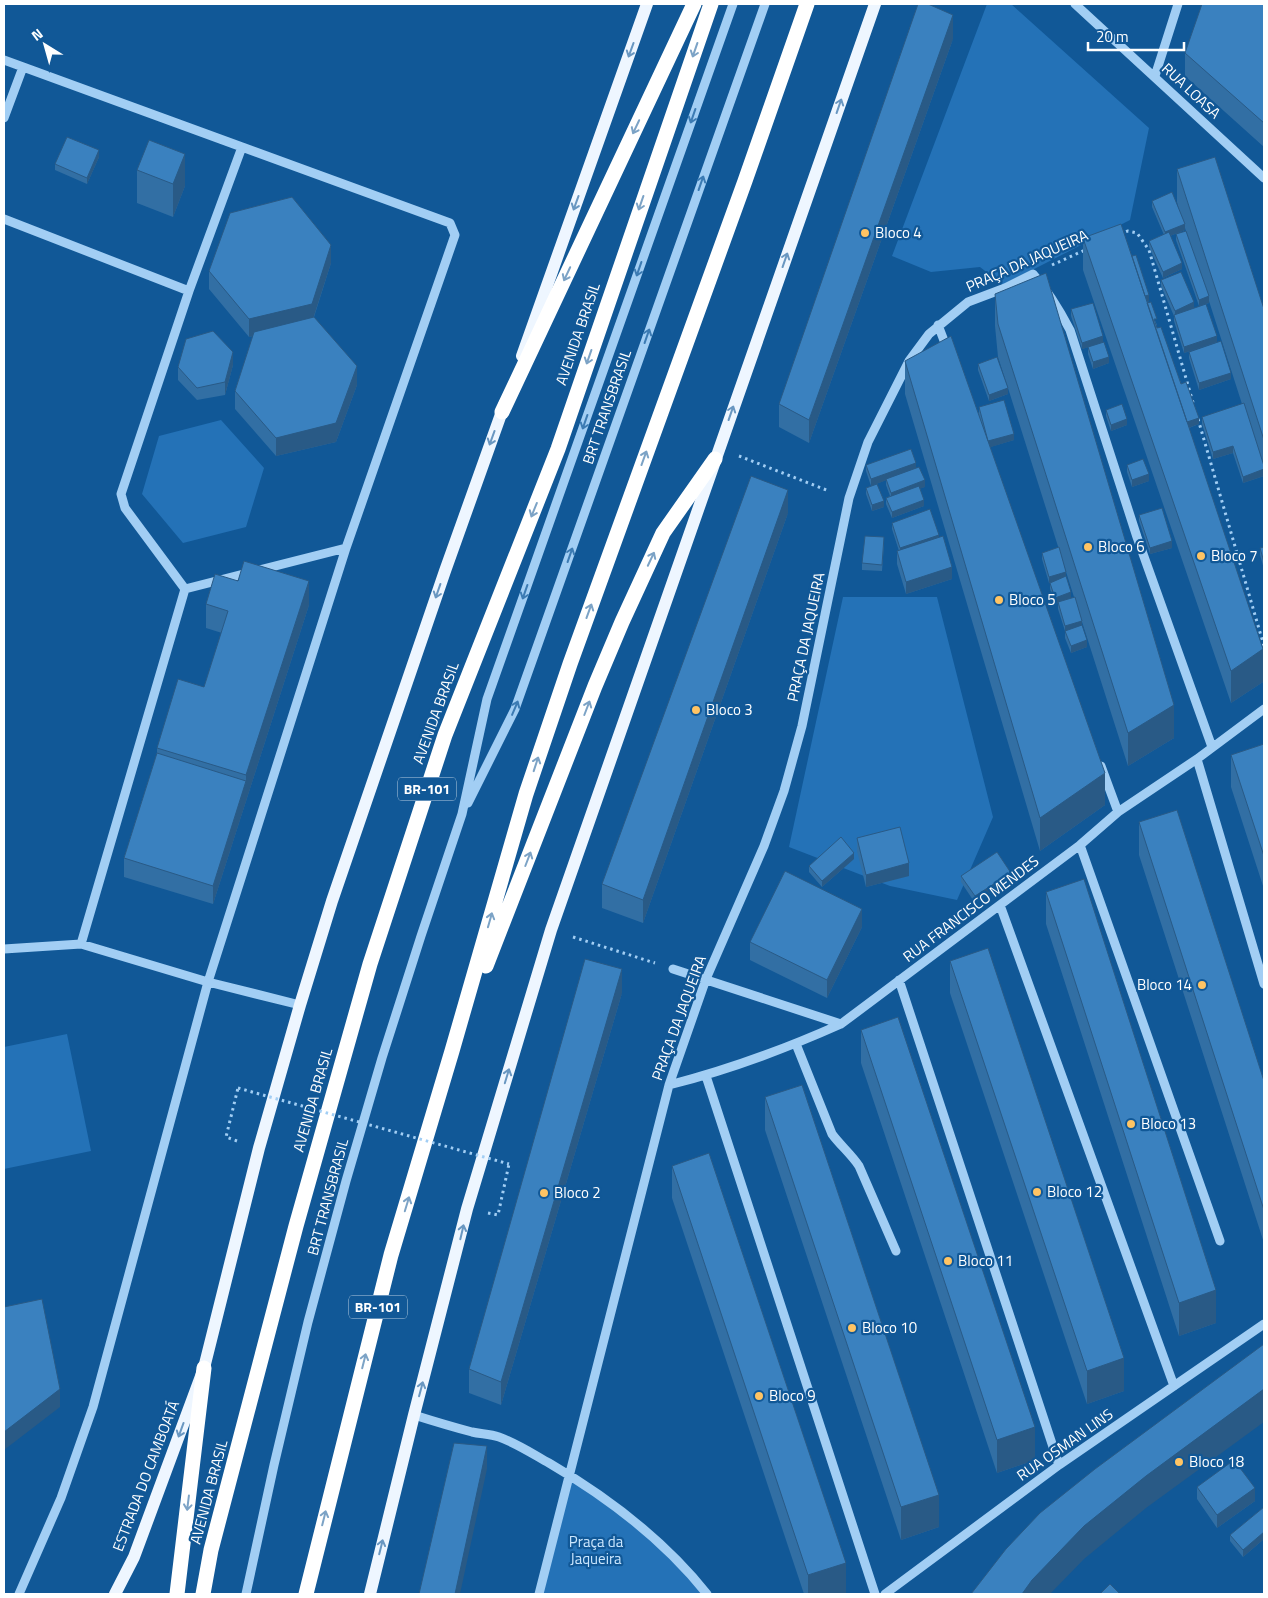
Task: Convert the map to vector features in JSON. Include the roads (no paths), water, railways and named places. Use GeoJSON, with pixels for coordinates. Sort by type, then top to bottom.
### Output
{"type":"FeatureCollection","features":[{"type":"Feature","properties":{"kind":"highway"},"geometry":{"type":"LineString","coordinates":[[502,412],[694,4]]}},
{"type":"Feature","properties":{"kind":"highway","name":"AVENIDA BRASIL"},"geometry":{"type":"LineString","coordinates":[[203,1594],[211,1550],[296,1226],[370,964],[445,735],[558,449],[711,4]]}},
{"type":"Feature","properties":{"kind":"highway","name":"BR-101"},"geometry":{"type":"LineString","coordinates":[[306,1594],[391,1254],[526,794],[570,664],[745,182],[807,4]]}},
{"type":"Feature","properties":{"kind":"highway"},"geometry":{"type":"LineString","coordinates":[[452,1051],[595,686],[622,622],[663,533],[717,454]]}},
{"type":"Feature","properties":{"kind":"highway"},"geometry":{"type":"LineString","coordinates":[[177,1594],[204,1368]]}},
{"type":"Feature","properties":{"kind":"highway"},"geometry":{"type":"LineString","coordinates":[[311,1594],[312,1565]]}},
{"type":"Feature","properties":{"kind":"main road"},"geometry":{"type":"LineString","coordinates":[[204,1368],[244,1208],[300,1006],[332,901],[445,571],[647,4]]}},
{"type":"Feature","properties":{"kind":"main road"},"geometry":{"type":"LineString","coordinates":[[370,1594],[467,1209],[551,930],[874,4]]}},
{"type":"Feature","properties":{"kind":"main road","name":"ESTRADA DO CAMBOATÁ"},"geometry":{"type":"LineString","coordinates":[[115,1594],[134,1557],[204,1368]]}},
{"type":"Feature","properties":{"kind":"street","name":"BRT TRANSBRASIL"},"geometry":{"type":"LineString","coordinates":[[246,1594],[308,1322],[382,1058],[462,814],[487,699],[733,4]]}},
{"type":"Feature","properties":{"kind":"street","name":"BRT TRANSBRASIL"},"geometry":{"type":"LineString","coordinates":[[462,814],[515,709],[765,4]]}},
{"type":"Feature","properties":{"kind":"street","name":"RUA LOASA"},"geometry":{"type":"LineString","coordinates":[[1075,4],[1264,178]]}},
{"type":"Feature","properties":{"kind":"street"},"geometry":{"type":"LineString","coordinates":[[1155,76],[1178,4]]}},
{"type":"Feature","properties":{"kind":"street"},"geometry":{"type":"LineString","coordinates":[[4,60],[450,223],[455,235],[346,548],[208,982],[92,1407],[61,1498],[19,1594]]}},
{"type":"Feature","properties":{"kind":"street"},"geometry":{"type":"LineString","coordinates":[[4,118],[23,67]]}},
{"type":"Feature","properties":{"kind":"street"},"geometry":{"type":"LineString","coordinates":[[186,589],[125,508],[121,494],[189,291],[242,147]]}},
{"type":"Feature","properties":{"kind":"street"},"geometry":{"type":"LineString","coordinates":[[4,219],[189,291]]}},
{"type":"Feature","properties":{"kind":"street","name":"PRAÇA DA JAQUEIRA"},"geometry":{"type":"LineString","coordinates":[[539,1594],[669,1085],[706,979],[764,846],[784,790],[802,726],[849,498],[868,442],[909,361],[938,325],[968,302],[1005,288],[1033,274],[1048,291],[1070,330],[1137,537],[1212,747]]}},
{"type":"Feature","properties":{"kind":"street"},"geometry":{"type":"LineString","coordinates":[[938,325],[952,363]]}},
{"type":"Feature","properties":{"kind":"street"},"geometry":{"type":"LineString","coordinates":[[186,589],[346,548]]}},
{"type":"Feature","properties":{"kind":"street"},"geometry":{"type":"LineString","coordinates":[[81,944],[186,589]]}},
{"type":"Feature","properties":{"kind":"street","name":"RUA FRANCISCO MENDES"},"geometry":{"type":"LineString","coordinates":[[669,1085],[706,1076],[796,1044],[841,1024],[1080,846],[1118,812],[1196,759],[1264,709]]}},
{"type":"Feature","properties":{"kind":"street"},"geometry":{"type":"LineString","coordinates":[[1097,756],[1118,812]]}},
{"type":"Feature","properties":{"kind":"street"},"geometry":{"type":"LineString","coordinates":[[1196,759],[1264,984]]}},
{"type":"Feature","properties":{"kind":"street"},"geometry":{"type":"LineString","coordinates":[[1080,846],[1220,1241]]}},
{"type":"Feature","properties":{"kind":"street"},"geometry":{"type":"LineString","coordinates":[[1000,905],[1174,1386]]}},
{"type":"Feature","properties":{"kind":"street"},"geometry":{"type":"LineString","coordinates":[[4,949],[81,944],[208,982],[300,1006]]}},
{"type":"Feature","properties":{"kind":"street"},"geometry":{"type":"LineString","coordinates":[[672,969],[841,1024]]}},
{"type":"Feature","properties":{"kind":"street"},"geometry":{"type":"LineString","coordinates":[[900,980],[1059,1465]]}},
{"type":"Feature","properties":{"kind":"street"},"geometry":{"type":"LineString","coordinates":[[796,1044],[832,1134],[859,1166],[896,1251]]}},
{"type":"Feature","properties":{"kind":"street"},"geometry":{"type":"LineString","coordinates":[[706,1076],[875,1594]]}},
{"type":"Feature","properties":{"kind":"street","name":"RUA OSMAN LINS"},"geometry":{"type":"LineString","coordinates":[[885,1594],[1059,1465],[1264,1324]]}},
{"type":"Feature","properties":{"kind":"street"},"geometry":{"type":"LineString","coordinates":[[414,1415],[473,1432],[499,1437],[526,1450],[570,1476],[622,1510],[660,1542],[708,1594]]}},
{"type":"Feature","properties":{"kind":"place","name":"Bloco 4"},"geometry":{"type":"Point","coordinates":[865,233]}},
{"type":"Feature","properties":{"kind":"place","name":"Bloco 6"},"geometry":{"type":"Point","coordinates":[1088,547]}},
{"type":"Feature","properties":{"kind":"place","name":"Bloco 7"},"geometry":{"type":"Point","coordinates":[1201,556]}},
{"type":"Feature","properties":{"kind":"place","name":"Bloco 5"},"geometry":{"type":"Point","coordinates":[999,600]}},
{"type":"Feature","properties":{"kind":"place","name":"Bloco 3"},"geometry":{"type":"Point","coordinates":[696,710]}},
{"type":"Feature","properties":{"kind":"place","name":"Bloco 14"},"geometry":{"type":"Point","coordinates":[1202,985]}},
{"type":"Feature","properties":{"kind":"place","name":"Bloco 13"},"geometry":{"type":"Point","coordinates":[1131,1124]}},
{"type":"Feature","properties":{"kind":"place","name":"Bloco 12"},"geometry":{"type":"Point","coordinates":[1037,1192]}},
{"type":"Feature","properties":{"kind":"place","name":"Bloco 2"},"geometry":{"type":"Point","coordinates":[544,1193]}},
{"type":"Feature","properties":{"kind":"place","name":"Bloco 11"},"geometry":{"type":"Point","coordinates":[948,1261]}},
{"type":"Feature","properties":{"kind":"place","name":"Bloco 10"},"geometry":{"type":"Point","coordinates":[852,1328]}},
{"type":"Feature","properties":{"kind":"place","name":"Bloco 9"},"geometry":{"type":"Point","coordinates":[759,1396]}},
{"type":"Feature","properties":{"kind":"place","name":"Bloco 18"},"geometry":{"type":"Point","coordinates":[1179,1462]}},
{"type":"Feature","properties":{"kind":"park label","name":"Praça da Jaqueira"},"geometry":{"type":"Point","coordinates":[596,1550]}}]}
